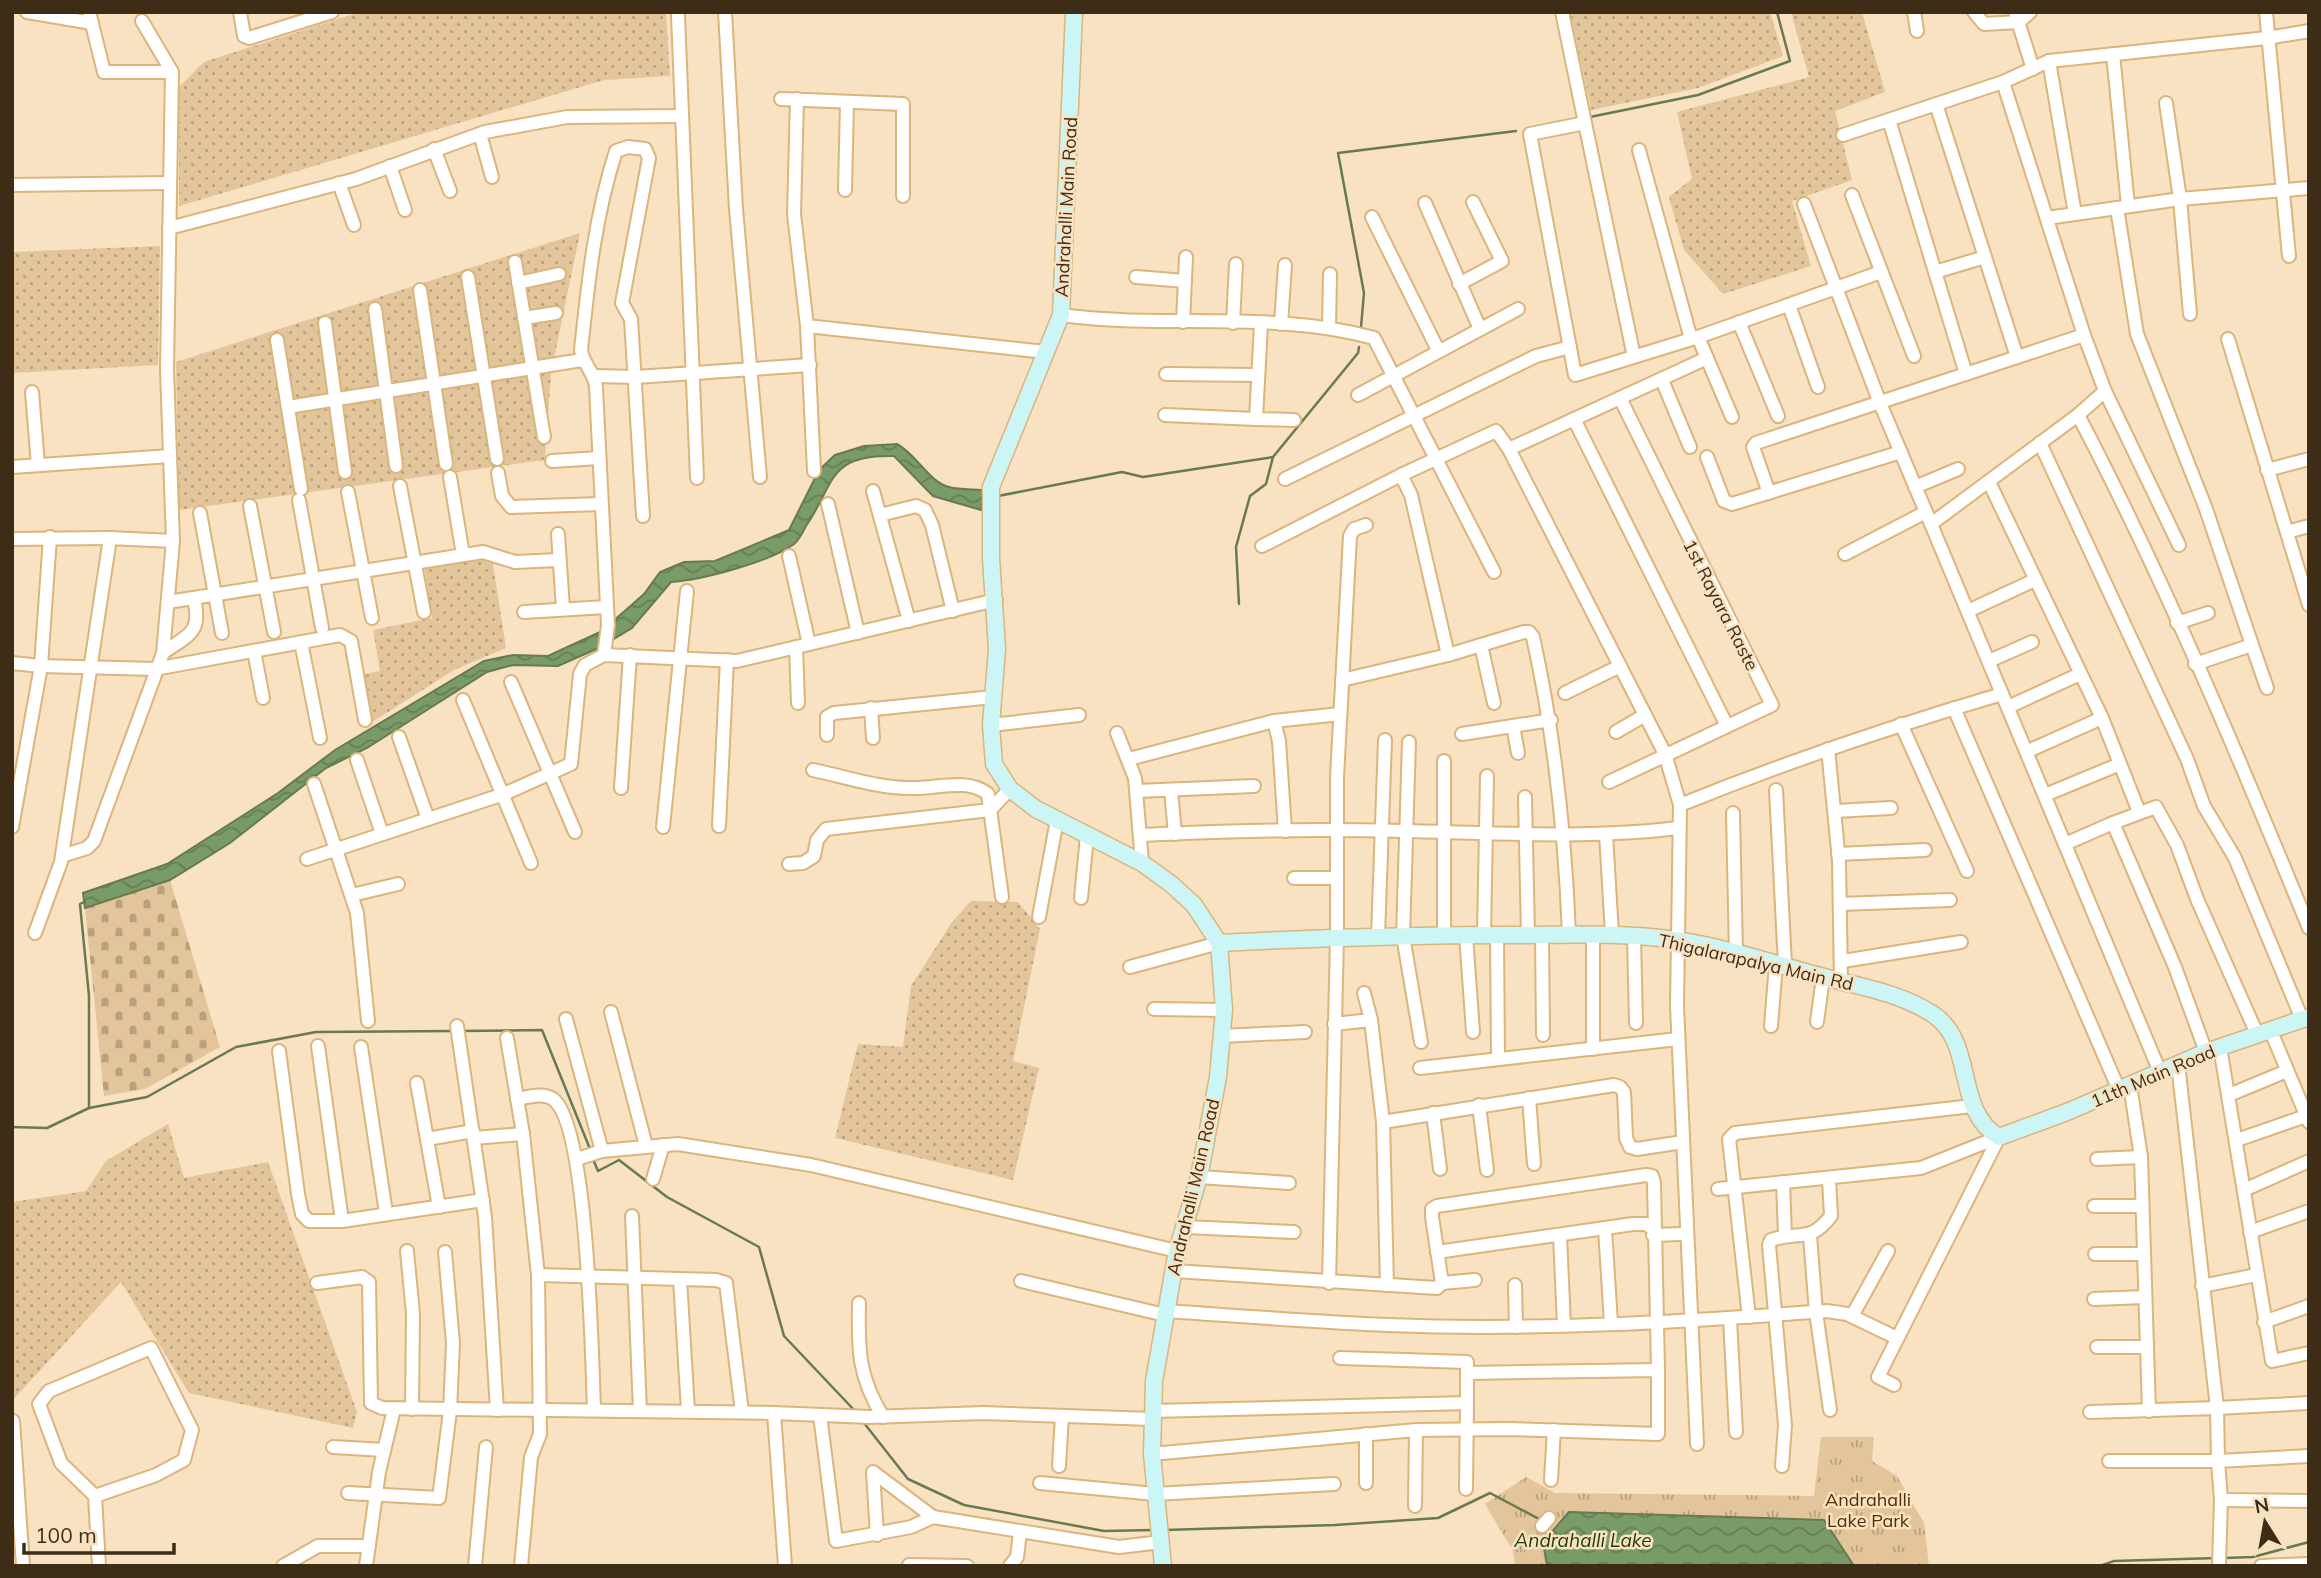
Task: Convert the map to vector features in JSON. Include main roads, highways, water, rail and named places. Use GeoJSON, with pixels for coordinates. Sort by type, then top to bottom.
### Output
{"type":"FeatureCollection","features":[{"type":"Feature","properties":{"kind":"main road","name":"Andrahalli Main Road"},"geometry":{"type":"LineString","coordinates":[[1074,12],[1061,315],[990,487],[997,649],[991,725],[994,764],[1010,789],[1057,820],[1142,863],[1195,905],[1219,943],[1224,1010],[1218,1077],[1199,1177],[1177,1251],[1152,1415],[1155,1494],[1163,1566]]}},
{"type":"Feature","properties":{"kind":"main road","name":"Thigalarapalya Main Rd"},"geometry":{"type":"LineString","coordinates":[[1219,943],[1378,936],[1612,935],[1676,940],[1781,965],[1904,999],[1946,1026],[1960,1055],[1972,1106],[1981,1121],[1999,1137]]}},
{"type":"Feature","properties":{"kind":"main road","name":"11th Main Road"},"geometry":{"type":"LineString","coordinates":[[1999,1137],[2213,1050],[2305,1018]]}},
{"type":"Feature","properties":{"kind":"water"},"geometry":{"type":"Polygon","coordinates":[[[897,444],[942,484],[957,489],[983,490],[981,510],[933,496],[894,456],[856,460],[836,474],[794,544],[769,557],[735,569],[671,582],[632,628],[612,640],[610,624],[644,594],[660,572],[684,562],[715,561],[789,530],[819,470],[835,455],[864,446],[897,444]]]}},
{"type":"Feature","properties":{"kind":"water"},"geometry":{"type":"Polygon","coordinates":[[[602,631],[603,646],[558,666],[513,665],[487,672],[367,748],[326,768],[230,843],[170,880],[85,908],[83,893],[167,864],[278,793],[335,750],[484,661],[513,655],[548,656],[602,631]]]}},
{"type":"Feature","properties":{"kind":"water","name":"Andrahalli Lake"},"geometry":{"type":"Polygon","coordinates":[[[1569,1512],[1824,1520],[1854,1566],[1547,1566],[1543,1542],[1569,1512]]]}},
{"type":"Feature","properties":{"kind":"waterway"},"geometry":{"type":"LineString","coordinates":[[1590,117],[1698,95],[1790,61],[1777,12]]}},
{"type":"Feature","properties":{"kind":"waterway"},"geometry":{"type":"LineString","coordinates":[[1361,327],[1364,293],[1338,153],[1516,131]]}},
{"type":"Feature","properties":{"kind":"waterway"},"geometry":{"type":"LineString","coordinates":[[1239,604],[1236,547],[1250,496],[1266,484],[1273,457],[1358,353],[1359,347]]}},
{"type":"Feature","properties":{"kind":"waterway"},"geometry":{"type":"LineString","coordinates":[[998,496],[1122,472],[1143,477],[1273,457]]}},
{"type":"Feature","properties":{"kind":"waterway"},"geometry":{"type":"LineString","coordinates":[[12,1127],[47,1128],[89,1108],[89,996],[80,904],[84,902]]}},
{"type":"Feature","properties":{"kind":"waterway"},"geometry":{"type":"LineString","coordinates":[[460,1031],[542,1030],[590,1149]]}},
{"type":"Feature","properties":{"kind":"waterway"},"geometry":{"type":"LineString","coordinates":[[89,1108],[147,1097],[236,1047],[316,1032],[454,1031]]}},
{"type":"Feature","properties":{"kind":"waterway"},"geometry":{"type":"LineString","coordinates":[[593,1159],[598,1171],[619,1160],[667,1197],[759,1247],[784,1336],[856,1412]]}},
{"type":"Feature","properties":{"kind":"waterway"},"geometry":{"type":"LineString","coordinates":[[864,1423],[908,1479],[964,1505],[1104,1531],[1154,1530]]}},
{"type":"Feature","properties":{"kind":"waterway"},"geometry":{"type":"LineString","coordinates":[[1164,1530],[1335,1525],[1438,1518],[1490,1493],[1541,1520]]}},
{"type":"Feature","properties":{"kind":"waterway"},"geometry":{"type":"LineString","coordinates":[[2223,1558],[2253,1557],[2309,1542]]}},
{"type":"Feature","properties":{"kind":"waterway"},"geometry":{"type":"LineString","coordinates":[[2100,1566],[2114,1561],[2217,1558]]}},
{"type":"Feature","properties":{"kind":"park label","name":"Andrahalli Lake Park"},"geometry":{"type":"Point","coordinates":[1868,1509]}}]}
